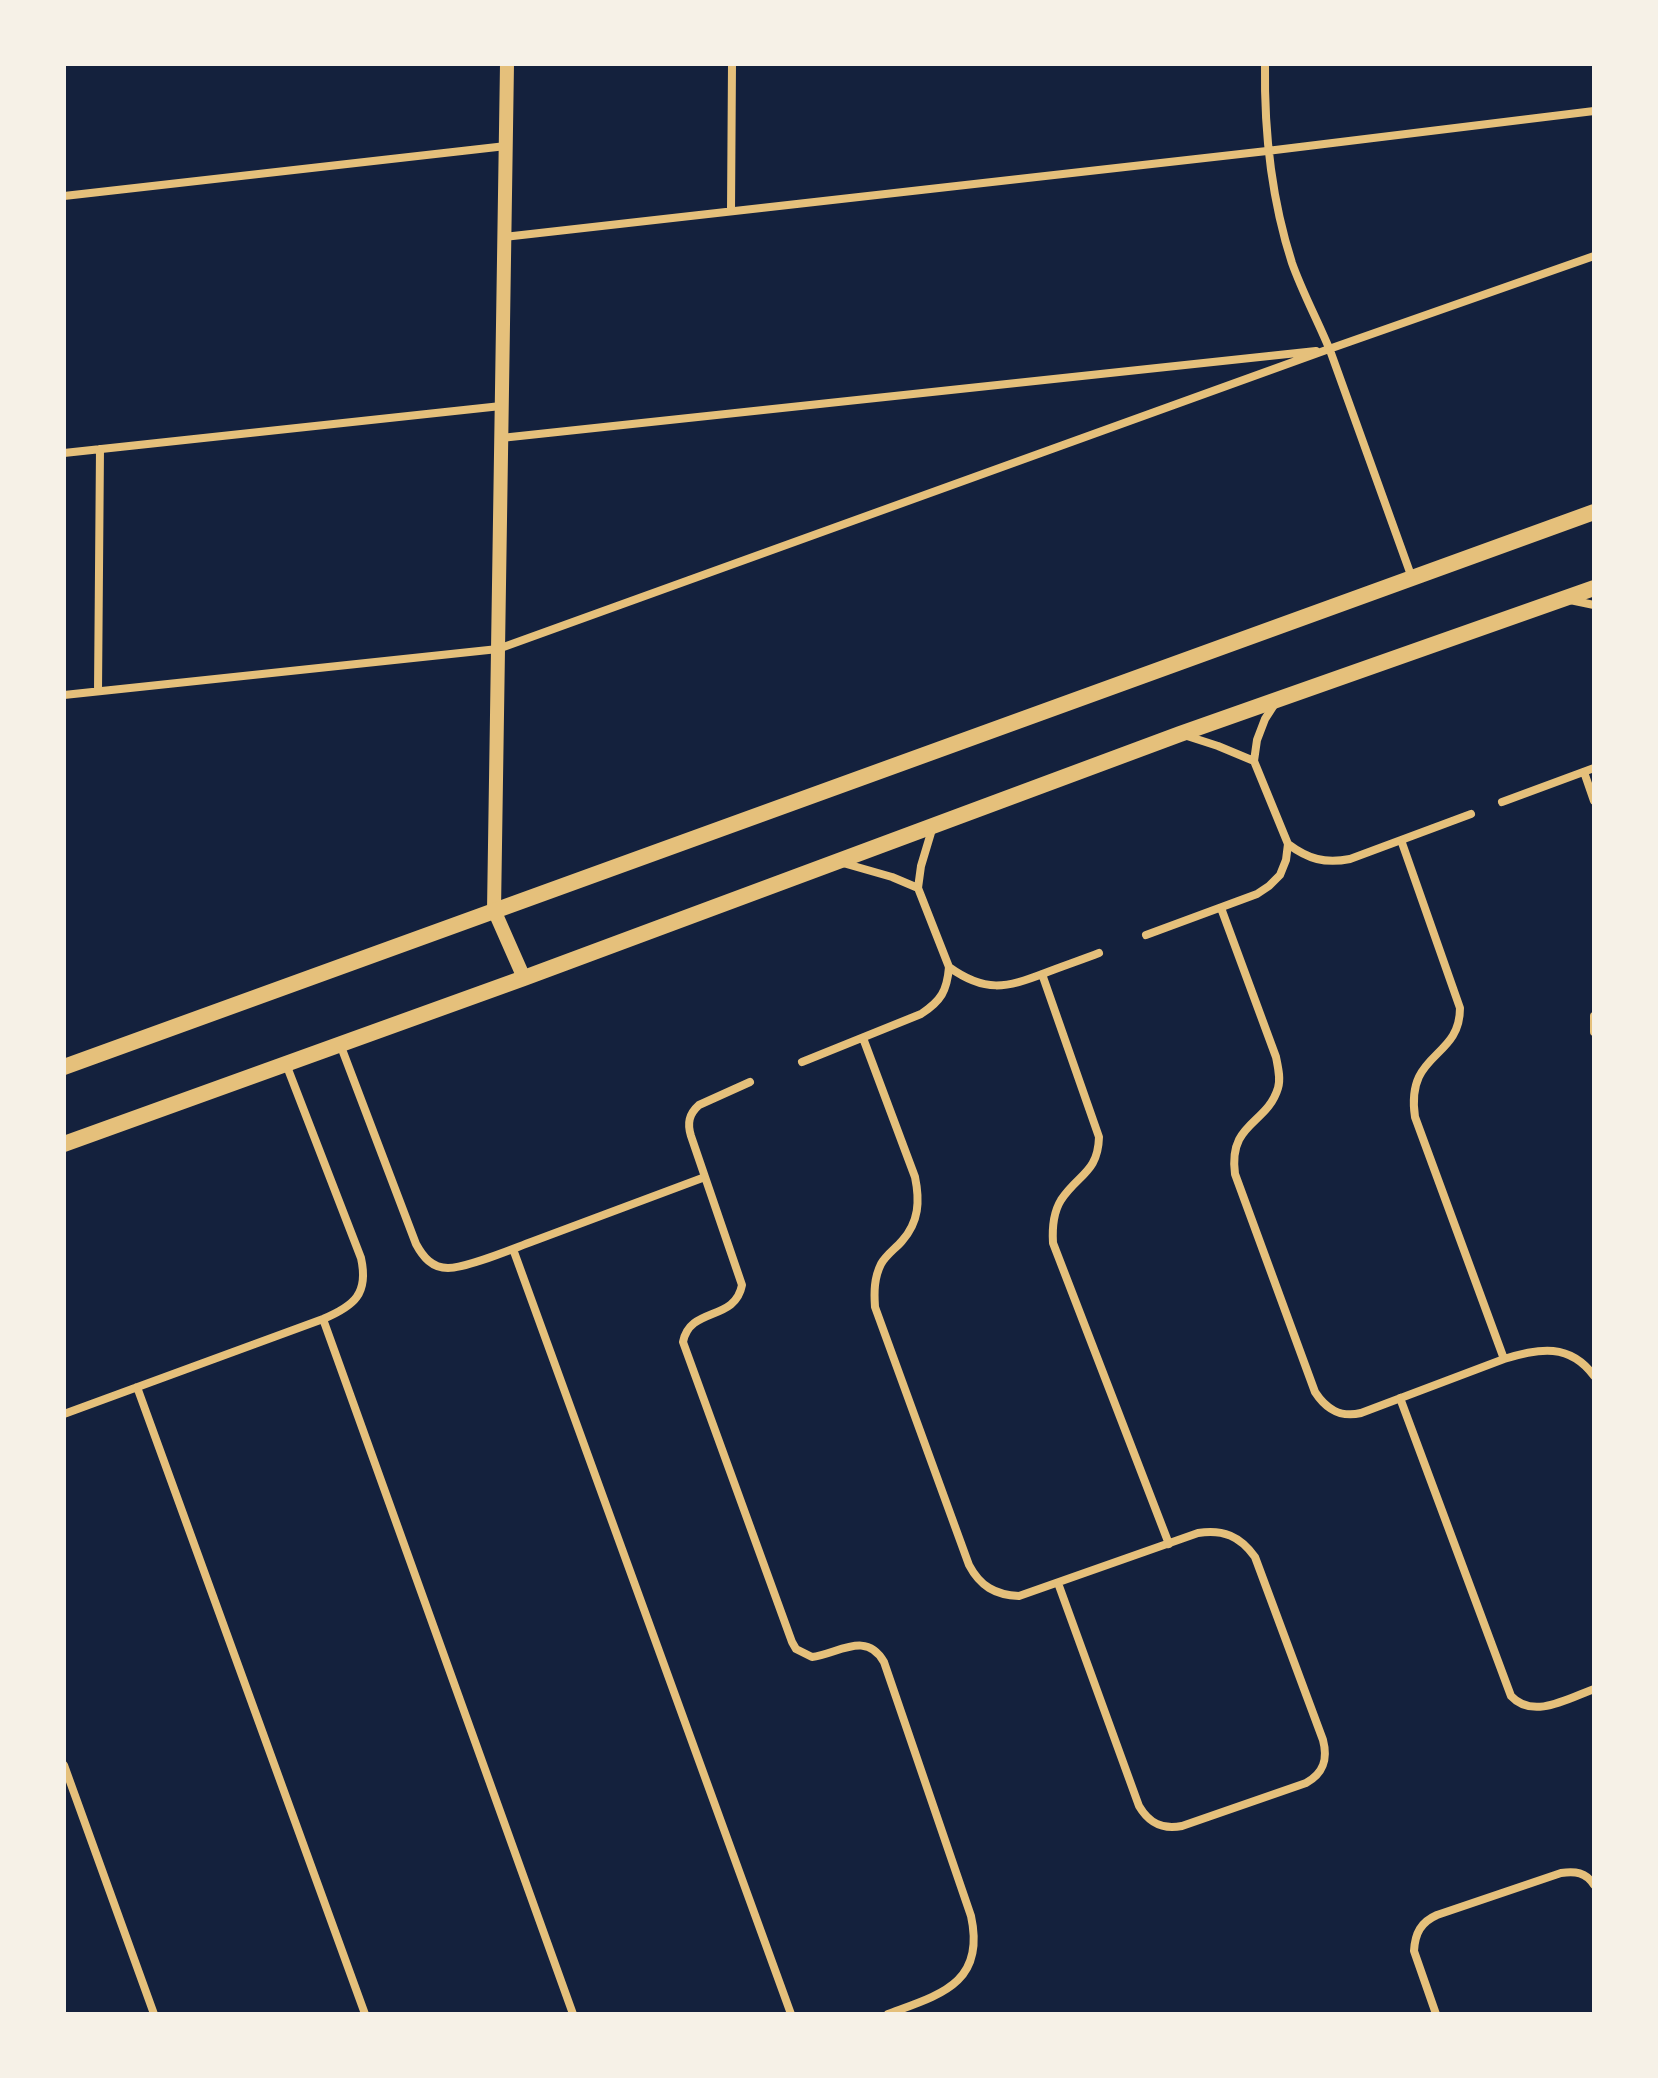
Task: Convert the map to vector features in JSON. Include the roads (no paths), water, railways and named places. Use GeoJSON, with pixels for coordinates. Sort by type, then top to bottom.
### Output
{"type":"FeatureCollection","features":[{"type":"Feature","properties":{"kind":"main road"},"geometry":{"type":"LineString","coordinates":[[64,1067],[1594,512]]}},
{"type":"Feature","properties":{"kind":"main road"},"geometry":{"type":"LineString","coordinates":[[64,1144],[524,978],[1180,734],[1594,588]]}},
{"type":"Feature","properties":{"kind":"street"},"geometry":{"type":"LineString","coordinates":[[507,64],[494,910],[524,978]]}},
{"type":"Feature","properties":{"kind":"street"},"geometry":{"type":"LineString","coordinates":[[731,210],[732,64]]}},
{"type":"Feature","properties":{"kind":"street"},"geometry":{"type":"LineString","coordinates":[[1265,64],[1267,151],[1273,191],[1293,267],[1329,349],[1412,579]]}},
{"type":"Feature","properties":{"kind":"street"},"geometry":{"type":"LineString","coordinates":[[504,237],[1594,111]]}},
{"type":"Feature","properties":{"kind":"street"},"geometry":{"type":"LineString","coordinates":[[64,196],[506,146]]}},
{"type":"Feature","properties":{"kind":"street"},"geometry":{"type":"LineString","coordinates":[[64,695],[498,649],[1594,256]]}},
{"type":"Feature","properties":{"kind":"street"},"geometry":{"type":"LineString","coordinates":[[501,438],[1329,349]]}},
{"type":"Feature","properties":{"kind":"street"},"geometry":{"type":"LineString","coordinates":[[64,453],[501,406]]}},
{"type":"Feature","properties":{"kind":"street"},"geometry":{"type":"LineString","coordinates":[[98,691],[100,449]]}},
{"type":"Feature","properties":{"kind":"street"},"geometry":{"type":"LineString","coordinates":[[1561,599],[1594,605]]}},
{"type":"Feature","properties":{"kind":"street"},"geometry":{"type":"LineString","coordinates":[[1146,935],[1257,894],[1280,875],[1288,844],[1254,761],[1257,740],[1276,700]]}},
{"type":"Feature","properties":{"kind":"street"},"geometry":{"type":"LineString","coordinates":[[1180,734],[1254,761]]}},
{"type":"Feature","properties":{"kind":"street"},"geometry":{"type":"LineString","coordinates":[[1502,802],[1594,768]]}},
{"type":"Feature","properties":{"kind":"street"},"geometry":{"type":"LineString","coordinates":[[1584,772],[1594,801]]}},
{"type":"Feature","properties":{"kind":"street"},"geometry":{"type":"LineString","coordinates":[[1288,844],[1308,857],[1333,862],[1350,859],[1471,814]]}},
{"type":"Feature","properties":{"kind":"street"},"geometry":{"type":"LineString","coordinates":[[802,1062],[921,1014],[934,1006],[943,994],[949,967],[918,888],[933,825]]}},
{"type":"Feature","properties":{"kind":"street"},"geometry":{"type":"LineString","coordinates":[[1401,840],[1460,1008],[1457,1031],[1417,1077],[1413,1090],[1415,1117],[1504,1359]]}},
{"type":"Feature","properties":{"kind":"street"},"geometry":{"type":"LineString","coordinates":[[837,861],[918,888]]}},
{"type":"Feature","properties":{"kind":"street"},"geometry":{"type":"LineString","coordinates":[[1221,908],[1276,1057],[1279,1074],[1279,1088],[1238,1141],[1233,1158],[1235,1174],[1315,1392],[1322,1402],[1331,1410],[1351,1415],[1504,1359],[1547,1350],[1565,1353],[1578,1360],[1594,1376]]}},
{"type":"Feature","properties":{"kind":"street"},"geometry":{"type":"LineString","coordinates":[[949,967],[964,978],[999,987],[1018,984],[1099,953]]}},
{"type":"Feature","properties":{"kind":"street"},"geometry":{"type":"LineString","coordinates":[[1042,974],[1099,1137],[1095,1161],[1062,1199],[1054,1216],[1053,1243],[1169,1544]]}},
{"type":"Feature","properties":{"kind":"street"},"geometry":{"type":"LineString","coordinates":[[1594,1016],[1594,1032]]}},
{"type":"Feature","properties":{"kind":"street"},"geometry":{"type":"LineString","coordinates":[[863,1038],[919,1195],[912,1227],[882,1262],[876,1278],[875,1307],[975,1575],[992,1591],[1019,1596],[1198,1533],[1232,1535],[1246,1544],[1255,1557],[1326,1752],[1321,1772],[1306,1783],[1173,1828],[1156,1825],[1139,1806],[1058,1583]]}},
{"type":"Feature","properties":{"kind":"street"},"geometry":{"type":"LineString","coordinates":[[340,1044],[416,1244],[431,1264],[450,1268],[513,1249],[705,1177]]}},
{"type":"Feature","properties":{"kind":"street"},"geometry":{"type":"LineString","coordinates":[[64,1414],[323,1319],[349,1306],[356,1298],[364,1279],[363,1268],[285,1063]]}},
{"type":"Feature","properties":{"kind":"street"},"geometry":{"type":"LineString","coordinates":[[750,1082],[699,1105],[689,1118],[688,1127],[742,1285],[736,1302],[697,1320],[685,1333],[683,1342],[796,1649],[812,1657],[849,1646],[868,1646],[880,1654],[966,1901],[975,1933],[969,1964],[951,1988],[938,1996],[888,2014]]}},
{"type":"Feature","properties":{"kind":"street"},"geometry":{"type":"LineString","coordinates":[[513,1249],[791,2014]]}},
{"type":"Feature","properties":{"kind":"street"},"geometry":{"type":"LineString","coordinates":[[323,1319],[573,2014]]}},
{"type":"Feature","properties":{"kind":"street"},"geometry":{"type":"LineString","coordinates":[[137,1387],[365,2014]]}},
{"type":"Feature","properties":{"kind":"street"},"geometry":{"type":"LineString","coordinates":[[1400,1398],[1511,1696],[1524,1706],[1536,1708],[1594,1689]]}},
{"type":"Feature","properties":{"kind":"street"},"geometry":{"type":"LineString","coordinates":[[64,1765],[154,2014]]}},
{"type":"Feature","properties":{"kind":"street"},"geometry":{"type":"LineString","coordinates":[[1436,2014],[1414,1951],[1414,1941],[1422,1924],[1437,1915],[1561,1873],[1572,1871],[1582,1874],[1594,1885]]}}]}
